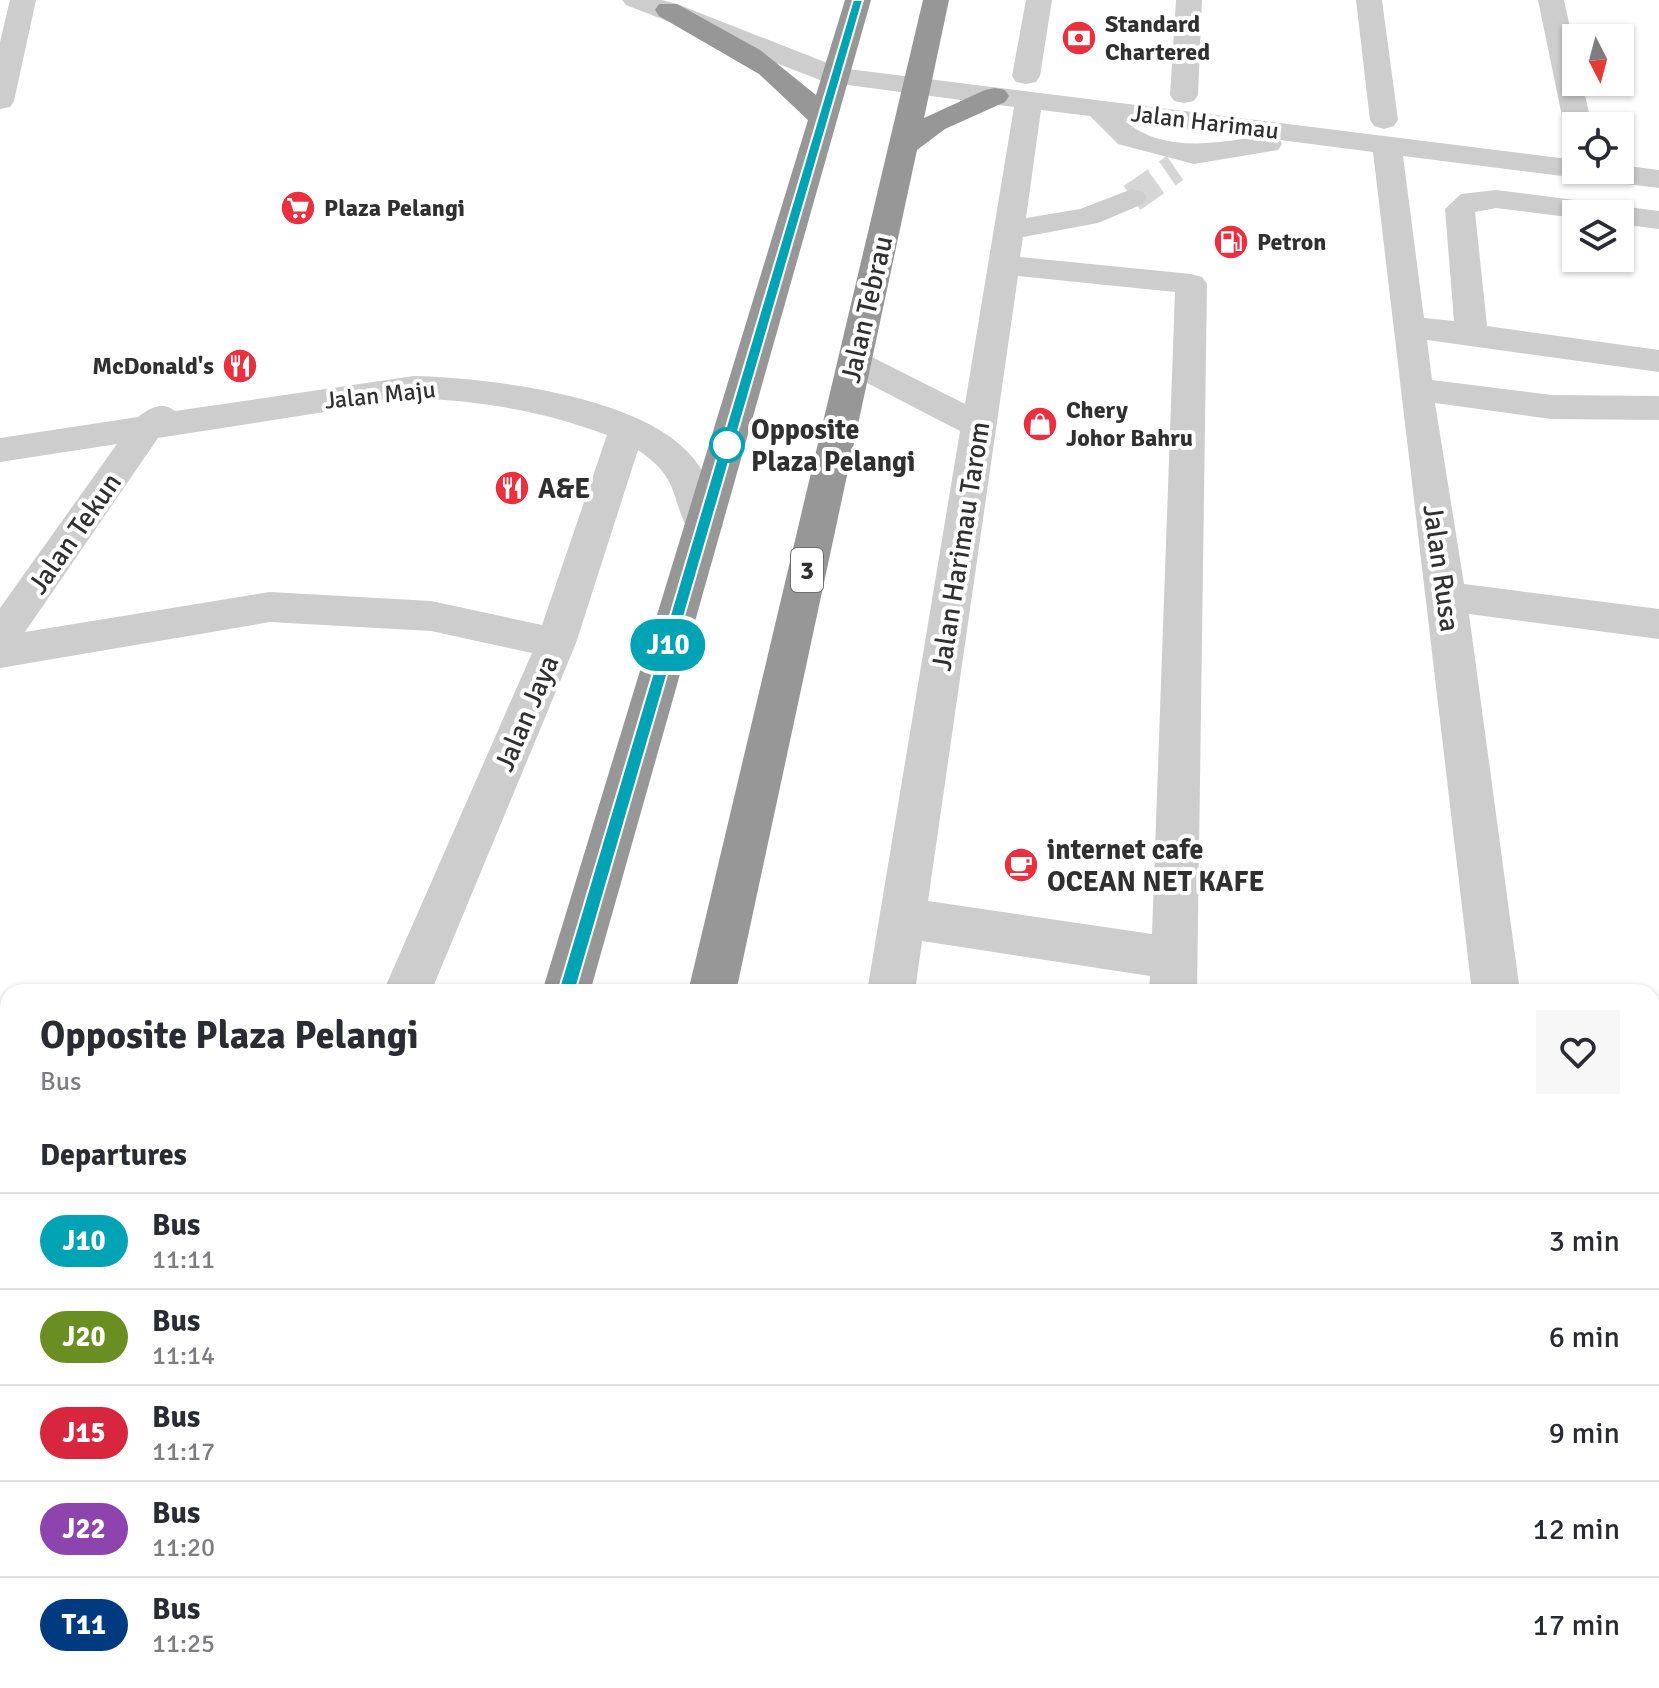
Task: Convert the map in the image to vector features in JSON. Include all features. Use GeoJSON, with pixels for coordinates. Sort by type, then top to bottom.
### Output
{"type":"FeatureCollection","features":[{"type":"Feature","properties":{"kind":"highway"},"geometry":{"type":"LineString","coordinates":[[568,984],[858,0]]}},
{"type":"Feature","properties":{"kind":"highway","name":"Jalan Tebrau"},"geometry":{"type":"LineString","coordinates":[[714,984],[936,0]]}},
{"type":"Feature","properties":{"kind":"highway"},"geometry":{"type":"LineString","coordinates":[[668,10],[769,66],[791,84],[822,118]]}},
{"type":"Feature","properties":{"kind":"highway"},"geometry":{"type":"LineString","coordinates":[[902,147],[935,123],[1017,90]]}},
{"type":"Feature","properties":{"kind":"street"},"geometry":{"type":"LineString","coordinates":[[0,101],[23,0]]}},
{"type":"Feature","properties":{"kind":"street","name":"Jalan Harimau"},"geometry":{"type":"LineString","coordinates":[[635,0],[838,64],[1017,90],[1090,108],[1292,133],[1386,132],[1562,142]]}},
{"type":"Feature","properties":{"kind":"street","name":"Jalan Harimau Tarom"},"geometry":{"type":"LineString","coordinates":[[892,984],[1006,248],[1017,90],[1039,0]]}},
{"type":"Feature","properties":{"kind":"street"},"geometry":{"type":"LineString","coordinates":[[1184,95],[1189,0]]}},
{"type":"Feature","properties":{"kind":"street","name":"Jalan Rusa"},"geometry":{"type":"LineString","coordinates":[[1369,0],[1416,389],[1447,596],[1495,984]]}},
{"type":"Feature","properties":{"kind":"street"},"geometry":{"type":"LineString","coordinates":[[1551,0],[1575,112]]}},
{"type":"Feature","properties":{"kind":"street","name":"Jalan Harimau"},"geometry":{"type":"LineString","coordinates":[[1017,90],[1184,95],[1562,166]]}},
{"type":"Feature","properties":{"kind":"street"},"geometry":{"type":"LineString","coordinates":[[1090,108],[1128,138],[1185,162],[1266,144],[1292,133]]}},
{"type":"Feature","properties":{"kind":"street"},"geometry":{"type":"LineString","coordinates":[[1634,151],[1659,154]]}},
{"type":"Feature","properties":{"kind":"street"},"geometry":{"type":"LineString","coordinates":[[1634,176],[1659,179]]}},
{"type":"Feature","properties":{"kind":"street"},"geometry":{"type":"LineString","coordinates":[[1006,248],[1132,198]]}},
{"type":"Feature","properties":{"kind":"street"},"geometry":{"type":"LineString","coordinates":[[1471,334],[1460,209],[1472,200],[1496,199],[1562,207]]}},
{"type":"Feature","properties":{"kind":"street"},"geometry":{"type":"LineString","coordinates":[[1634,216],[1659,220]]}},
{"type":"Feature","properties":{"kind":"street"},"geometry":{"type":"LineString","coordinates":[[902,918],[1173,975],[1191,284],[1006,248]]}},
{"type":"Feature","properties":{"kind":"street"},"geometry":{"type":"LineString","coordinates":[[1409,327],[1659,361]]}},
{"type":"Feature","properties":{"kind":"street"},"geometry":{"type":"LineString","coordinates":[[854,362],[978,425]]}},
{"type":"Feature","properties":{"kind":"street","name":"Jalan Maju"},"geometry":{"type":"LineString","coordinates":[[0,450],[414,387],[479,389],[554,406],[627,428],[664,448],[683,469],[704,526]]}},
{"type":"Feature","properties":{"kind":"street"},"geometry":{"type":"LineString","coordinates":[[1416,389],[1551,407],[1659,408]]}},
{"type":"Feature","properties":{"kind":"street","name":"Jalan Tekun"},"geometry":{"type":"LineString","coordinates":[[0,638],[147,428]]}},
{"type":"Feature","properties":{"kind":"street","name":"Jalan Jaya"},"geometry":{"type":"LineString","coordinates":[[410,984],[556,643],[627,428]]}},
{"type":"Feature","properties":{"kind":"street"},"geometry":{"type":"LineString","coordinates":[[1447,596],[1659,624]]}},
{"type":"Feature","properties":{"kind":"street"},"geometry":{"type":"LineString","coordinates":[[0,652],[270,607],[431,616],[556,643]]}},
{"type":"Feature","properties":{"kind":"tunnel"},"geometry":{"type":"LineString","coordinates":[[1132,198],[1175,168]]}},
{"type":"Feature","properties":{"kind":"bus line","name":"J10"},"geometry":{"type":"LineString","coordinates":[[568,984],[858,0]]}},
{"type":"Feature","properties":{"kind":"place","name":"Standard Chartered"},"geometry":{"type":"Point","coordinates":[1079,38]}},
{"type":"Feature","properties":{"kind":"place","name":"Plaza Pelangi"},"geometry":{"type":"Point","coordinates":[298,208]}},
{"type":"Feature","properties":{"kind":"place","name":"Petron"},"geometry":{"type":"Point","coordinates":[1231,242]}},
{"type":"Feature","properties":{"kind":"place","name":"McDonald's"},"geometry":{"type":"Point","coordinates":[240,366]}},
{"type":"Feature","properties":{"kind":"place","name":"Chery Johor Bahru"},"geometry":{"type":"Point","coordinates":[1040,424]}},
{"type":"Feature","properties":{"kind":"place","name":"Opposite Plaza Pelangi"},"geometry":{"type":"Point","coordinates":[727,445]}},
{"type":"Feature","properties":{"kind":"place","name":"A&E"},"geometry":{"type":"Point","coordinates":[512,488]}},
{"type":"Feature","properties":{"kind":"place","name":"internet cafe OCEAN NET KAFE"},"geometry":{"type":"Point","coordinates":[1021,865]}}]}
